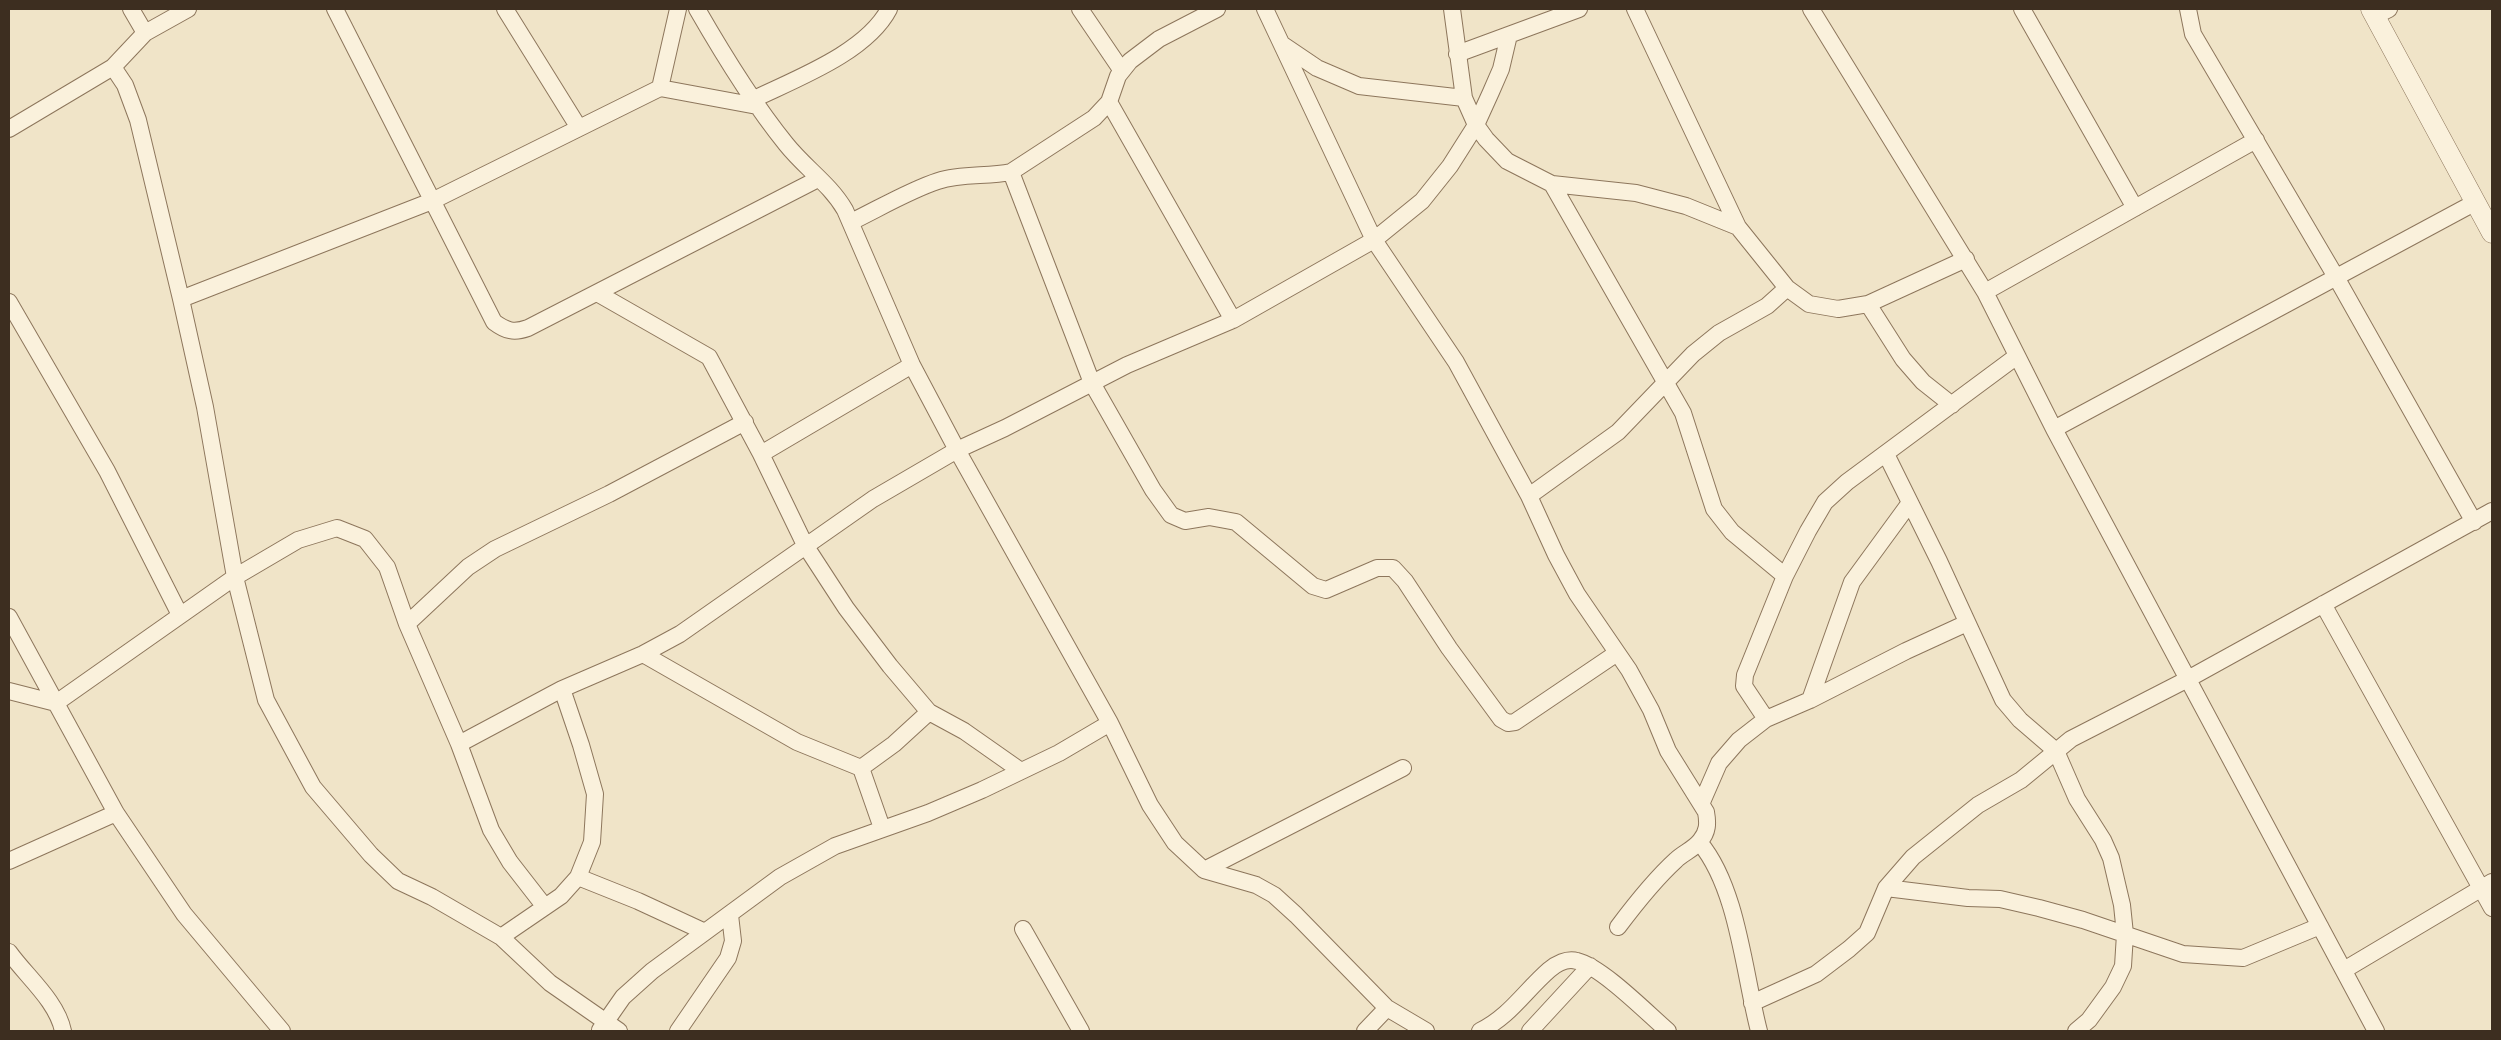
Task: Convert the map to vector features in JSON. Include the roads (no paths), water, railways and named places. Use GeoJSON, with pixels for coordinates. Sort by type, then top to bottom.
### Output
{"type":"FeatureCollection","features":[{"type":"Feature","properties":{"kind":"street"},"geometry":{"type":"LineString","coordinates":[[131,9],[144,33]]}},
{"type":"Feature","properties":{"kind":"street"},"geometry":{"type":"LineString","coordinates":[[9,129],[114,67],[144,33],[188,9]]}},
{"type":"Feature","properties":{"kind":"street"},"geometry":{"type":"LineString","coordinates":[[335,9],[494,322],[509,331],[519,332],[818,179]]}},
{"type":"Feature","properties":{"kind":"street"},"geometry":{"type":"LineString","coordinates":[[505,9],[580,128]]}},
{"type":"Feature","properties":{"kind":"street"},"geometry":{"type":"LineString","coordinates":[[660,88],[678,9]]}},
{"type":"Feature","properties":{"kind":"street"},"geometry":{"type":"LineString","coordinates":[[697,9],[754,103],[788,147],[836,195],[851,222],[912,364],[957,450],[1110,723],[1150,805],[1175,843],[1204,870],[1256,885],[1274,896],[1296,915],[1387,1008],[1426,1031]]}},
{"type":"Feature","properties":{"kind":"street"},"geometry":{"type":"LineString","coordinates":[[181,299],[432,201],[660,88],[754,103],[846,52],[870,32],[889,9]]}},
{"type":"Feature","properties":{"kind":"street"},"geometry":{"type":"LineString","coordinates":[[1080,9],[1122,71]]}},
{"type":"Feature","properties":{"kind":"street"},"geometry":{"type":"LineString","coordinates":[[851,222],[937,181],[958,176],[991,176],[1011,172],[1094,118],[1109,102],[1118,76],[1130,61],[1159,39],[1217,9]]}},
{"type":"Feature","properties":{"kind":"street"},"geometry":{"type":"LineString","coordinates":[[1265,9],[1374,240],[1456,362],[1529,496],[1556,555],[1577,594],[1618,653],[1651,710],[1672,758],[1702,802],[1708,822],[1706,833],[1700,843],[1678,858],[1649,886],[1618,927]]}},
{"type":"Feature","properties":{"kind":"street"},"geometry":{"type":"LineString","coordinates":[[1452,9],[1464,98],[1476,125],[1486,140],[1507,161],[1552,184],[1636,193],[1686,206],[1738,227]]}},
{"type":"Feature","properties":{"kind":"street"},"geometry":{"type":"LineString","coordinates":[[1458,54],[1579,9]]}},
{"type":"Feature","properties":{"kind":"street"},"geometry":{"type":"LineString","coordinates":[[1635,9],[1738,227],[1787,288],[1809,304],[1838,309],[1868,304],[1966,259]]}},
{"type":"Feature","properties":{"kind":"street"},"geometry":{"type":"LineString","coordinates":[[1811,9],[1985,292],[2054,429],[2376,1031]]}},
{"type":"Feature","properties":{"kind":"street"},"geometry":{"type":"LineString","coordinates":[[2022,9],[2135,208]]}},
{"type":"Feature","properties":{"kind":"street"},"geometry":{"type":"LineString","coordinates":[[2188,9],[2193,34],[2336,277],[2474,522]]}},
{"type":"Feature","properties":{"kind":"street"},"geometry":{"type":"LineString","coordinates":[[2378,11],[2492,233]]}},
{"type":"Feature","properties":{"kind":"street"},"geometry":{"type":"LineString","coordinates":[[459,744],[562,689],[643,654],[709,614],[873,499],[957,450],[1005,428],[1127,365],[1233,320],[1374,240],[1422,200],[1450,166],[1476,125],[1501,69],[1509,35]]}},
{"type":"Feature","properties":{"kind":"street"},"geometry":{"type":"LineString","coordinates":[[1282,44],[1317,68],[1358,86],[1464,98]]}},
{"type":"Feature","properties":{"kind":"street"},"geometry":{"type":"LineString","coordinates":[[114,67],[125,85],[138,120],[181,299],[205,407],[235,577],[266,700],[312,787],[371,855],[398,881],[432,897],[501,937],[550,983],[608,1028],[623,997],[652,971],[730,916],[780,877],[835,846],[928,813],[1021,771],[1059,753],[1110,723]]}},
{"type":"Feature","properties":{"kind":"street"},"geometry":{"type":"LineString","coordinates":[[1109,102],[1233,320]]}},
{"type":"Feature","properties":{"kind":"street"},"geometry":{"type":"LineString","coordinates":[[1985,292],[2256,140]]}},
{"type":"Feature","properties":{"kind":"street"},"geometry":{"type":"LineString","coordinates":[[1011,172],[1092,383],[1153,490],[1171,514],[1185,521],[1209,517],[1236,522],[1313,586],[1326,590],[1377,568],[1393,568],[1405,581],[1501,719],[1508,723],[1515,722],[1618,653]]}},
{"type":"Feature","properties":{"kind":"street"},"geometry":{"type":"LineString","coordinates":[[1552,184],[1665,385],[1683,413],[1714,510],[1732,532],[1785,576]]}},
{"type":"Feature","properties":{"kind":"street"},"geometry":{"type":"LineString","coordinates":[[2054,429],[2476,202]]}},
{"type":"Feature","properties":{"kind":"street"},"geometry":{"type":"LineString","coordinates":[[1529,496],[1618,432],[1693,354],[1719,333],[1766,306],[1787,288]]}},
{"type":"Feature","properties":{"kind":"street"},"geometry":{"type":"LineString","coordinates":[[597,293],[709,357],[761,454],[805,546],[846,608],[890,666],[929,712],[971,735],[1021,771]]}},
{"type":"Feature","properties":{"kind":"street"},"geometry":{"type":"LineString","coordinates":[[9,302],[107,471],[180,615]]}},
{"type":"Feature","properties":{"kind":"street"},"geometry":{"type":"LineString","coordinates":[[1868,304],[1903,359],[1923,382],[1952,405]]}},
{"type":"Feature","properties":{"kind":"street"},"geometry":{"type":"LineString","coordinates":[[1766,719],[1744,686],[1745,675],[1785,576],[1826,502],[1847,482],[2017,356]]}},
{"type":"Feature","properties":{"kind":"street"},"geometry":{"type":"LineString","coordinates":[[761,454],[912,364]]}},
{"type":"Feature","properties":{"kind":"street"},"geometry":{"type":"LineString","coordinates":[[407,624],[468,567],[495,549],[609,494],[744,422]]}},
{"type":"Feature","properties":{"kind":"street"},"geometry":{"type":"LineString","coordinates":[[1886,454],[1909,504],[1939,560],[2003,700],[2020,720],[2056,751],[2078,799],[2103,840],[2111,858],[2122,905],[2125,934],[2123,966],[2113,988],[2089,1020],[2076,1031]]}},
{"type":"Feature","properties":{"kind":"street"},"geometry":{"type":"LineString","coordinates":[[1810,700],[1852,582],[1909,504]]}},
{"type":"Feature","properties":{"kind":"street"},"geometry":{"type":"LineString","coordinates":[[1752,1003],[1816,974],[1849,950],[1867,933],[1886,888],[1912,857],[1978,805],[2022,780],[2056,751],[2088,729],[2188,679],[2492,511]]}},
{"type":"Feature","properties":{"kind":"street"},"geometry":{"type":"LineString","coordinates":[[9,691],[56,703],[235,577],[298,540],[337,528],[365,539],[387,567],[407,624],[459,744],[491,830],[510,862],[545,907]]}},
{"type":"Feature","properties":{"kind":"street"},"geometry":{"type":"LineString","coordinates":[[2323,604],[2487,885],[2492,908]]}},
{"type":"Feature","properties":{"kind":"street"},"geometry":{"type":"LineString","coordinates":[[9,617],[116,813],[184,914],[282,1031]]}},
{"type":"Feature","properties":{"kind":"street"},"geometry":{"type":"LineString","coordinates":[[1702,802],[1719,763],[1739,740],[1766,719],[1810,700],[1906,651],[1967,623]]}},
{"type":"Feature","properties":{"kind":"street"},"geometry":{"type":"LineString","coordinates":[[643,654],[728,705],[797,742],[860,768],[882,828]]}},
{"type":"Feature","properties":{"kind":"street"},"geometry":{"type":"LineString","coordinates":[[501,937],[561,896],[578,877],[592,842],[595,794],[562,689]]}},
{"type":"Feature","properties":{"kind":"street"},"geometry":{"type":"LineString","coordinates":[[860,768],[894,744],[929,712]]}},
{"type":"Feature","properties":{"kind":"street"},"geometry":{"type":"LineString","coordinates":[[1204,870],[1403,768]]}},
{"type":"Feature","properties":{"kind":"street"},"geometry":{"type":"LineString","coordinates":[[9,862],[116,813]]}},
{"type":"Feature","properties":{"kind":"street"},"geometry":{"type":"LineString","coordinates":[[1700,843],[1710,856],[1720,876],[1738,938],[1759,1031]]}},
{"type":"Feature","properties":{"kind":"street"},"geometry":{"type":"LineString","coordinates":[[578,877],[638,901],[705,932]]}},
{"type":"Feature","properties":{"kind":"street"},"geometry":{"type":"LineString","coordinates":[[2344,970],[2487,885]]}},
{"type":"Feature","properties":{"kind":"street"},"geometry":{"type":"LineString","coordinates":[[1886,888],[2000,900],[2039,908],[2183,954],[2243,958],[2320,926]]}},
{"type":"Feature","properties":{"kind":"street"},"geometry":{"type":"LineString","coordinates":[[678,1031],[728,958],[733,940],[730,916]]}},
{"type":"Feature","properties":{"kind":"street"},"geometry":{"type":"LineString","coordinates":[[1023,929],[1081,1031]]}},
{"type":"Feature","properties":{"kind":"street"},"geometry":{"type":"LineString","coordinates":[[9,952],[45,996],[62,1023],[63,1031]]}},
{"type":"Feature","properties":{"kind":"street"},"geometry":{"type":"LineString","coordinates":[[1480,1031],[1498,1022],[1549,970],[1563,961],[1575,960],[1590,966],[1631,998],[1668,1031]]}},
{"type":"Feature","properties":{"kind":"street"},"geometry":{"type":"LineString","coordinates":[[1530,1031],[1590,966]]}},
{"type":"Feature","properties":{"kind":"street"},"geometry":{"type":"LineString","coordinates":[[1365,1031],[1387,1008]]}}]}
